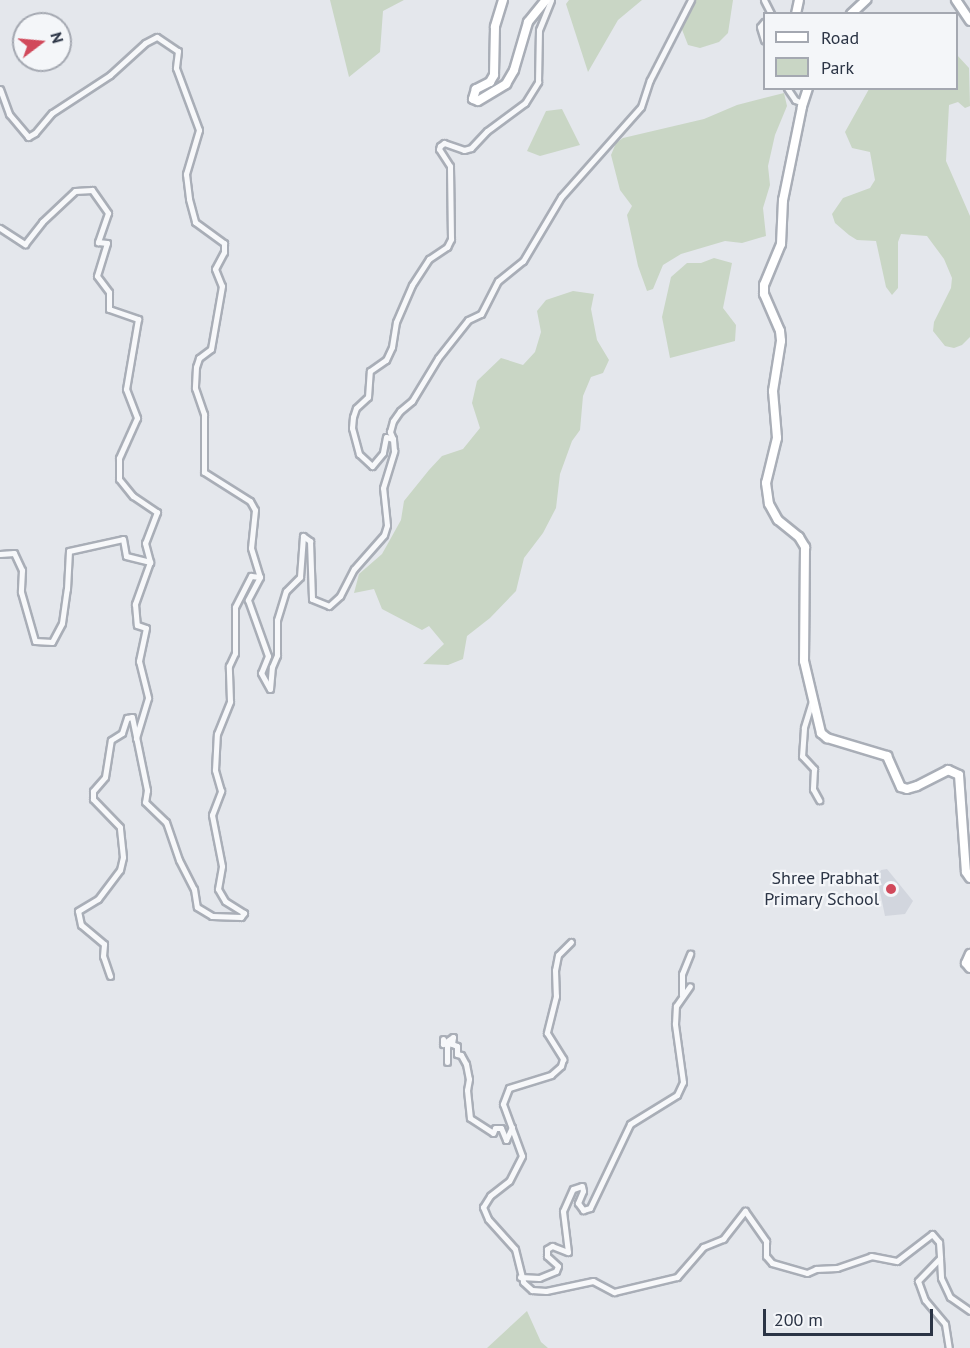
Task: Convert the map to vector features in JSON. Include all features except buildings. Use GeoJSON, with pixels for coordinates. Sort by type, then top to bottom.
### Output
{"type":"FeatureCollection","features":[{"type":"Feature","properties":{"kind":"main road"},"geometry":{"type":"LineString","coordinates":[[503,0],[495,27],[494,75],[490,82],[476,89],[473,99],[478,101],[506,84],[514,70],[528,22],[546,0]]}},
{"type":"Feature","properties":{"kind":"main road"},"geometry":{"type":"LineString","coordinates":[[853,12],[866,0]]}},
{"type":"Feature","properties":{"kind":"main road"},"geometry":{"type":"LineString","coordinates":[[956,0],[970,21]]}},
{"type":"Feature","properties":{"kind":"main road"},"geometry":{"type":"LineString","coordinates":[[807,90],[783,200],[781,244],[764,285],[764,294],[780,331],[781,341],[773,391],[777,438],[766,483],[771,511],[799,537],[805,547],[804,661],[821,733],[827,738],[887,756],[901,787],[917,786],[948,770],[959,775],[966,872],[970,878]]}},
{"type":"Feature","properties":{"kind":"main road"},"geometry":{"type":"LineString","coordinates":[[970,954],[966,963],[970,968]]}},
{"type":"Feature","properties":{"kind":"street"},"geometry":{"type":"LineString","coordinates":[[393,439],[386,436],[383,453],[372,466],[359,454],[352,428],[353,417],[356,408],[368,397],[370,371],[386,360],[392,347],[396,322],[412,285],[429,259],[447,247],[451,239],[450,166],[439,149],[440,146],[444,143],[464,150],[471,148],[487,131],[525,103],[538,82],[539,30],[551,0]]}},
{"type":"Feature","properties":{"kind":"street"},"geometry":{"type":"LineString","coordinates":[[0,89],[9,114],[28,137],[35,134],[51,113],[110,75],[145,43],[157,38],[178,51],[176,68],[199,130],[186,174],[189,199],[195,222],[224,243],[224,252],[215,269],[222,286],[211,349],[199,358],[196,367],[195,388],[204,414],[204,472],[250,501],[255,510],[251,548],[261,577],[248,600],[268,657],[261,673],[270,689],[272,667],[277,655],[277,620],[286,591],[300,577],[303,536],[310,541],[312,599],[329,606],[340,596],[354,569],[384,535],[387,525],[383,488],[394,451],[390,432],[393,421],[400,411],[412,401],[438,358],[468,320],[481,314],[498,281],[523,261],[561,197],[640,107],[650,80],[691,0]]}},
{"type":"Feature","properties":{"kind":"street"},"geometry":{"type":"LineString","coordinates":[[788,90],[795,100],[803,103]]}},
{"type":"Feature","properties":{"kind":"street"},"geometry":{"type":"LineString","coordinates":[[0,228],[25,244],[42,222],[75,190],[92,190],[108,213],[98,242],[107,243],[97,276],[109,292],[109,309],[138,319],[126,389],[137,418],[119,458],[118,479],[133,496],[157,512],[145,543],[150,562],[135,604],[137,625],[146,628],[139,661],[148,699],[135,741]]}},
{"type":"Feature","properties":{"kind":"street"},"geometry":{"type":"LineString","coordinates":[[0,554],[14,553],[22,570],[21,592],[35,641],[52,642],[62,623],[69,551],[123,539],[126,556],[150,562]]}},
{"type":"Feature","properties":{"kind":"street"},"geometry":{"type":"LineString","coordinates":[[110,976],[104,956],[104,944],[81,924],[78,912],[98,899],[120,870],[123,857],[120,827],[93,799],[93,791],[105,777],[111,740],[122,733],[127,718],[132,717],[135,741],[147,790],[145,802],[166,822],[179,860],[194,889],[197,907],[212,916],[241,917],[244,913],[225,901],[218,889],[222,866],[212,815],[221,791],[215,770],[217,734],[230,701],[229,666],[235,653],[235,608],[250,576],[261,577]]}},
{"type":"Feature","properties":{"kind":"street"},"geometry":{"type":"LineString","coordinates":[[813,696],[804,728],[802,756],[814,769],[813,789],[819,800]]}},
{"type":"Feature","properties":{"kind":"street"},"geometry":{"type":"LineString","coordinates":[[571,942],[558,955],[555,970],[556,996],[546,1033],[563,1059],[561,1066],[550,1075],[509,1088],[503,1104],[522,1156],[509,1181],[490,1196],[483,1208],[488,1219],[515,1249],[519,1277],[532,1290],[546,1291],[593,1281],[614,1292],[677,1277],[703,1247],[723,1239],[745,1211],[766,1241],[766,1256],[772,1263],[807,1273],[837,1268],[871,1256],[897,1261],[932,1234],[939,1242],[941,1278],[950,1297],[970,1311]]}},
{"type":"Feature","properties":{"kind":"street"},"geometry":{"type":"LineString","coordinates":[[682,995],[682,974],[690,954]]}},
{"type":"Feature","properties":{"kind":"street"},"geometry":{"type":"LineString","coordinates":[[519,1277],[539,1278],[556,1271],[558,1266],[547,1256],[547,1249],[552,1246],[568,1252],[563,1211],[573,1188],[582,1186],[583,1191],[578,1203],[583,1210],[590,1208],[630,1124],[677,1095],[683,1082],[675,1024],[676,1006],[690,986]]}},
{"type":"Feature","properties":{"kind":"street"},"geometry":{"type":"LineString","coordinates":[[451,1038],[453,1037],[452,1044],[457,1046],[457,1054],[461,1055],[469,1078],[467,1090],[470,1118],[493,1133],[495,1128],[501,1128],[506,1140],[512,1127]]}},
{"type":"Feature","properties":{"kind":"street"},"geometry":{"type":"LineString","coordinates":[[443,1039],[443,1044],[451,1038]]}},
{"type":"Feature","properties":{"kind":"street"},"geometry":{"type":"LineString","coordinates":[[447,1062],[447,1047],[451,1038]]}},
{"type":"Feature","properties":{"kind":"street"},"geometry":{"type":"LineString","coordinates":[[939,1258],[918,1281],[925,1300],[945,1324],[949,1348]]}},
{"type":"Feature","properties":{"kind":"shaded area","name":"Shree Prabhat Primary School"},"geometry":{"type":"Polygon","coordinates":[[[887,869],[913,901],[905,914],[885,916],[877,877],[881,870],[887,869]]]}},
{"type":"Feature","properties":{"kind":"green space"},"geometry":{"type":"Polygon","coordinates":[[[330,0],[404,0],[383,11],[380,52],[349,77],[330,0]]]}},
{"type":"Feature","properties":{"kind":"green space"},"geometry":{"type":"Polygon","coordinates":[[[569,0],[642,0],[618,20],[588,72],[566,4],[569,0]]]}},
{"type":"Feature","properties":{"kind":"green space"},"geometry":{"type":"Polygon","coordinates":[[[696,0],[733,0],[728,33],[719,42],[700,48],[688,45],[681,27],[696,0]]]}},
{"type":"Feature","properties":{"kind":"green space"},"geometry":{"type":"Polygon","coordinates":[[[958,56],[969,68],[970,106],[965,108],[958,102],[949,105],[946,161],[970,216],[970,337],[962,345],[954,348],[945,346],[933,331],[934,322],[951,288],[952,278],[944,259],[927,236],[901,234],[898,242],[898,288],[892,295],[886,287],[876,241],[857,240],[835,223],[832,214],[843,198],[870,188],[875,180],[870,152],[852,148],[845,132],[868,90],[958,90],[958,56]]]}},
{"type":"Feature","properties":{"kind":"green space"},"geometry":{"type":"Polygon","coordinates":[[[784,93],[787,106],[775,135],[768,166],[770,185],[763,208],[766,236],[742,243],[725,241],[681,254],[663,265],[653,289],[647,291],[638,266],[627,215],[632,206],[620,190],[611,155],[616,143],[623,138],[704,119],[737,105],[784,93]]]}},
{"type":"Feature","properties":{"kind":"green space"},"geometry":{"type":"Polygon","coordinates":[[[562,109],[580,145],[540,156],[527,151],[546,111],[562,109]]]}},
{"type":"Feature","properties":{"kind":"green space"},"geometry":{"type":"Polygon","coordinates":[[[714,258],[732,263],[723,308],[736,325],[735,341],[670,358],[662,317],[671,277],[687,263],[701,263],[714,258]]]}},
{"type":"Feature","properties":{"kind":"green space"},"geometry":{"type":"Polygon","coordinates":[[[573,291],[594,294],[591,309],[597,340],[609,360],[603,373],[591,377],[583,396],[580,430],[572,441],[560,474],[556,508],[543,533],[524,558],[516,591],[490,618],[467,636],[463,659],[448,665],[423,664],[444,644],[429,626],[422,630],[382,609],[374,589],[354,593],[359,574],[382,554],[401,520],[404,501],[429,470],[442,456],[463,449],[480,428],[472,403],[477,381],[501,358],[523,365],[535,352],[541,332],[537,311],[546,300],[573,291]]]}},
{"type":"Feature","properties":{"kind":"green space"},"geometry":{"type":"Polygon","coordinates":[[[527,1311],[541,1342],[548,1348],[487,1348],[527,1311]]]}},
{"type":"Feature","properties":{"kind":"place","name":"Shree Prabhat Primary School"},"geometry":{"type":"Point","coordinates":[891,889]}}]}
